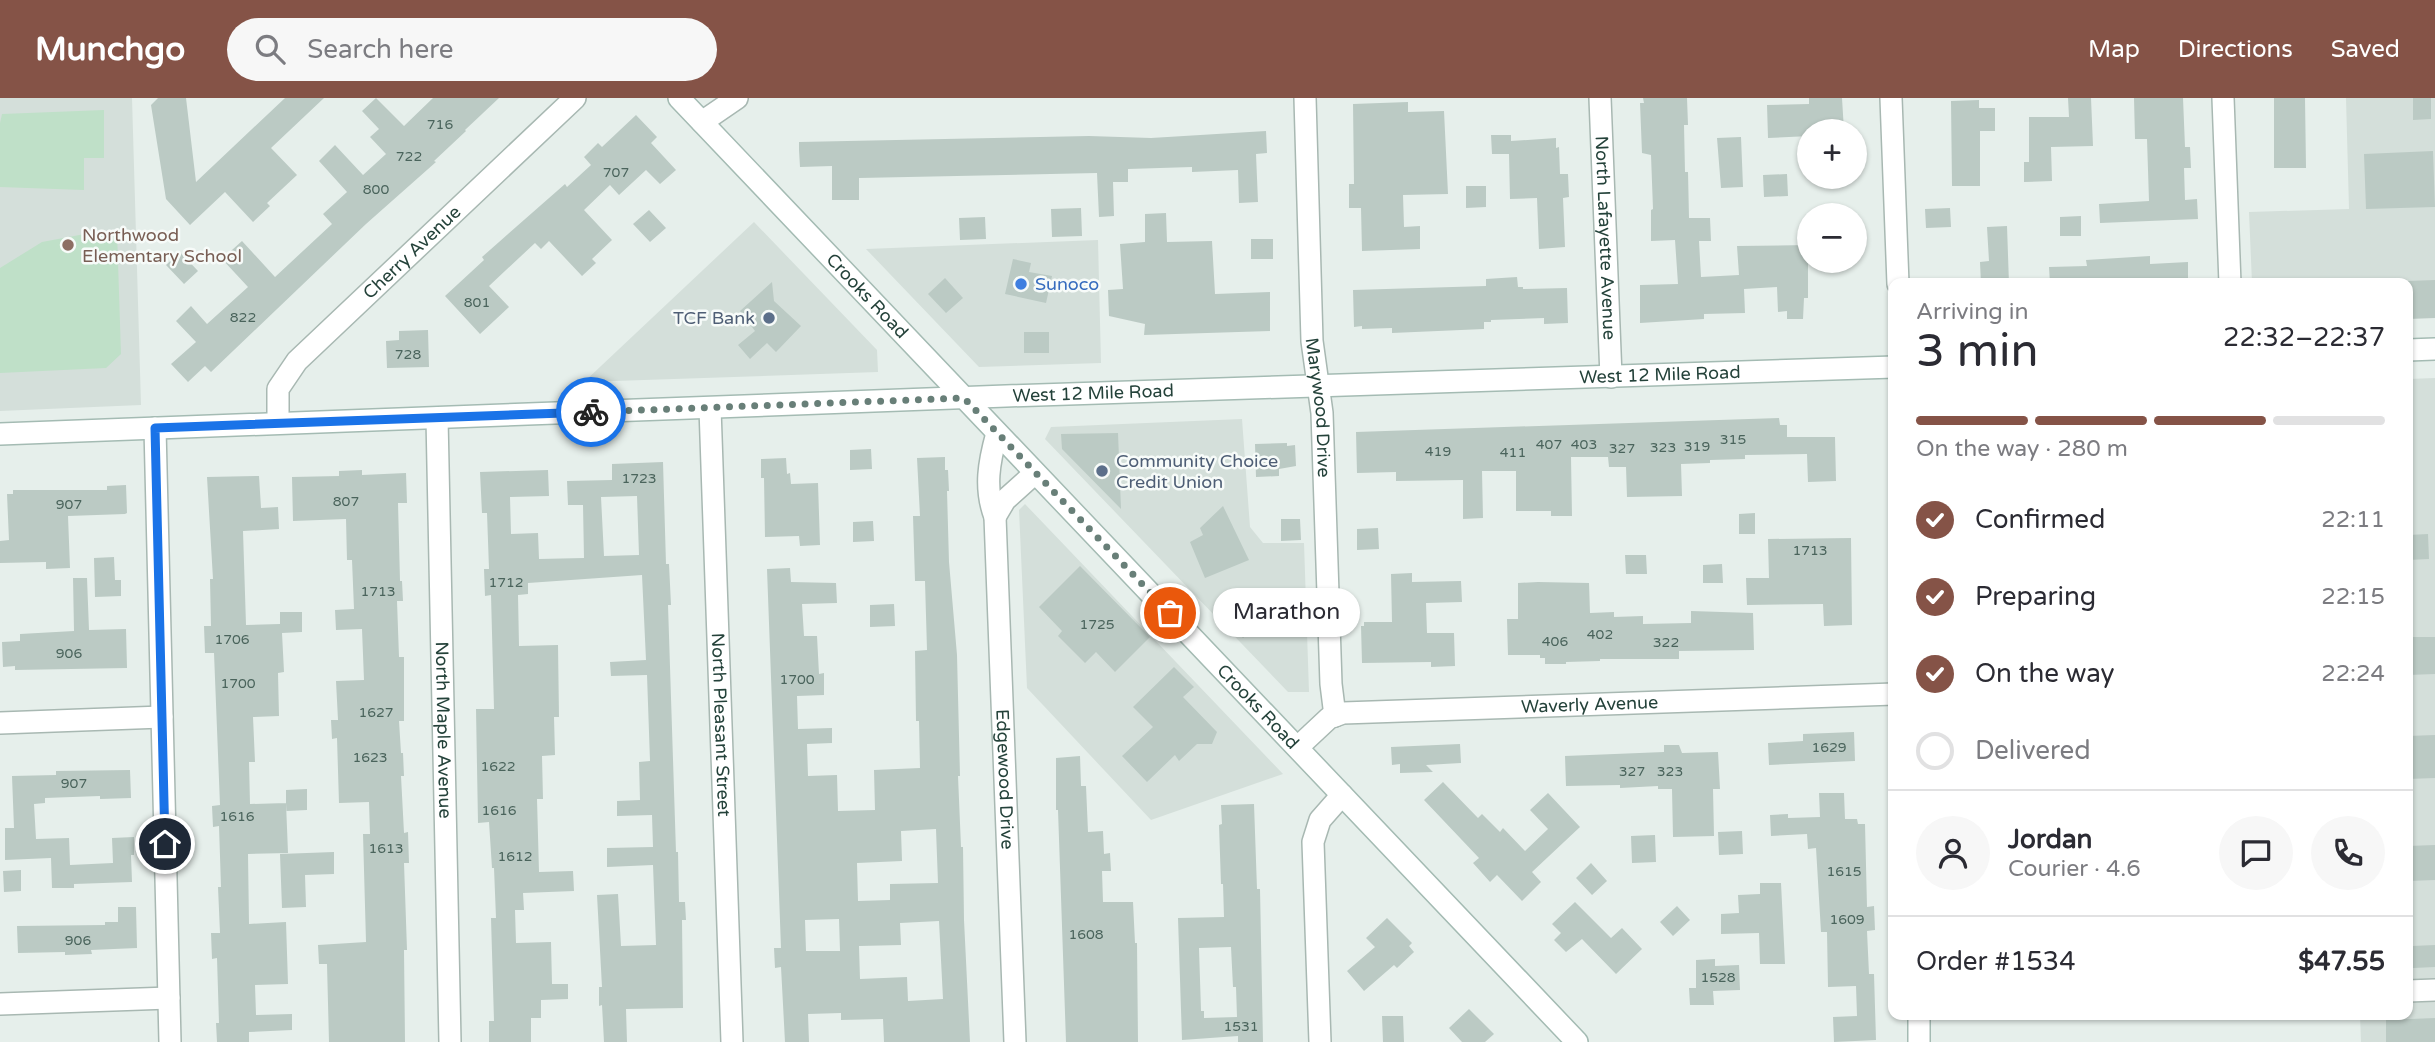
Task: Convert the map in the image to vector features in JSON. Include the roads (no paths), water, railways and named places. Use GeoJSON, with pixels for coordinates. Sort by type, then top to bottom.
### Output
{"type":"FeatureCollection","features":[{"type":"Feature","properties":{"kind":"street","name":"Cherry Avenue"},"geometry":{"type":"LineString","coordinates":[[278,423],[278,389],[297,361],[575,98]]}},
{"type":"Feature","properties":{"kind":"street","name":"Crooks Road"},"geometry":{"type":"LineString","coordinates":[[679,98],[1577,1042]]}},
{"type":"Feature","properties":{"kind":"street"},"geometry":{"type":"LineString","coordinates":[[702,122],[737,98]]}},
{"type":"Feature","properties":{"kind":"street","name":"Marywood Drive"},"geometry":{"type":"LineString","coordinates":[[1305,98],[1312,341],[1322,413],[1331,684],[1335,716]]}},
{"type":"Feature","properties":{"kind":"street","name":"North Lafayette Avenue"},"geometry":{"type":"LineString","coordinates":[[1600,98],[1611,377]]}},
{"type":"Feature","properties":{"kind":"street"},"geometry":{"type":"LineString","coordinates":[[1891,98],[1898,278]]}},
{"type":"Feature","properties":{"kind":"street"},"geometry":{"type":"LineString","coordinates":[[2223,98],[2230,278]]}},
{"type":"Feature","properties":{"kind":"street"},"geometry":{"type":"LineString","coordinates":[[2413,350],[2435,349]]}},
{"type":"Feature","properties":{"kind":"street","name":"West 12 Mile Road"},"geometry":{"type":"LineString","coordinates":[[0,434],[1888,367]]}},
{"type":"Feature","properties":{"kind":"street","name":"North Pleasant Street"},"geometry":{"type":"LineString","coordinates":[[709,408],[732,1042]]}},
{"type":"Feature","properties":{"kind":"street","name":"North Maple Avenue"},"geometry":{"type":"LineString","coordinates":[[437,418],[450,1042]]}},
{"type":"Feature","properties":{"kind":"street"},"geometry":{"type":"LineString","coordinates":[[155,428],[170,1042]]}},
{"type":"Feature","properties":{"kind":"street","name":"Edgewood Drive"},"geometry":{"type":"LineString","coordinates":[[997,433],[988,464],[989,501],[995,517],[1015,1042]]}},
{"type":"Feature","properties":{"kind":"street"},"geometry":{"type":"LineString","coordinates":[[995,517],[1005,500],[1035,473]]}},
{"type":"Feature","properties":{"kind":"street","name":"Waverly Avenue"},"geometry":{"type":"LineString","coordinates":[[1335,716],[1355,712],[1888,694]]}},
{"type":"Feature","properties":{"kind":"street"},"geometry":{"type":"LineString","coordinates":[[1298,747],[1317,728],[1335,716]]}},
{"type":"Feature","properties":{"kind":"street"},"geometry":{"type":"LineString","coordinates":[[0,723],[162,717]]}},
{"type":"Feature","properties":{"kind":"street"},"geometry":{"type":"LineString","coordinates":[[1320,1042],[1313,842],[1320,820],[1342,795]]}},
{"type":"Feature","properties":{"kind":"street"},"geometry":{"type":"LineString","coordinates":[[2413,991],[2435,990]]}},
{"type":"Feature","properties":{"kind":"street"},"geometry":{"type":"LineString","coordinates":[[0,1004],[169,998]]}},
{"type":"Feature","properties":{"kind":"street"},"geometry":{"type":"LineString","coordinates":[[1919,1020],[1919,1042]]}},
{"type":"Feature","properties":{"kind":"place","name":"Northwood Elementary School"},"geometry":{"type":"Point","coordinates":[68,245]}},
{"type":"Feature","properties":{"kind":"place","name":"Sunoco"},"geometry":{"type":"Point","coordinates":[1021,284]}},
{"type":"Feature","properties":{"kind":"place","name":"TCF Bank"},"geometry":{"type":"Point","coordinates":[769,318]}},
{"type":"Feature","properties":{"kind":"place","name":"Community Choice Credit Union"},"geometry":{"type":"Point","coordinates":[1102,471]}},
{"type":"Feature","properties":{"kind":"place","name":"Marathon"},"geometry":{"type":"Point","coordinates":[1170,613]}}]}
